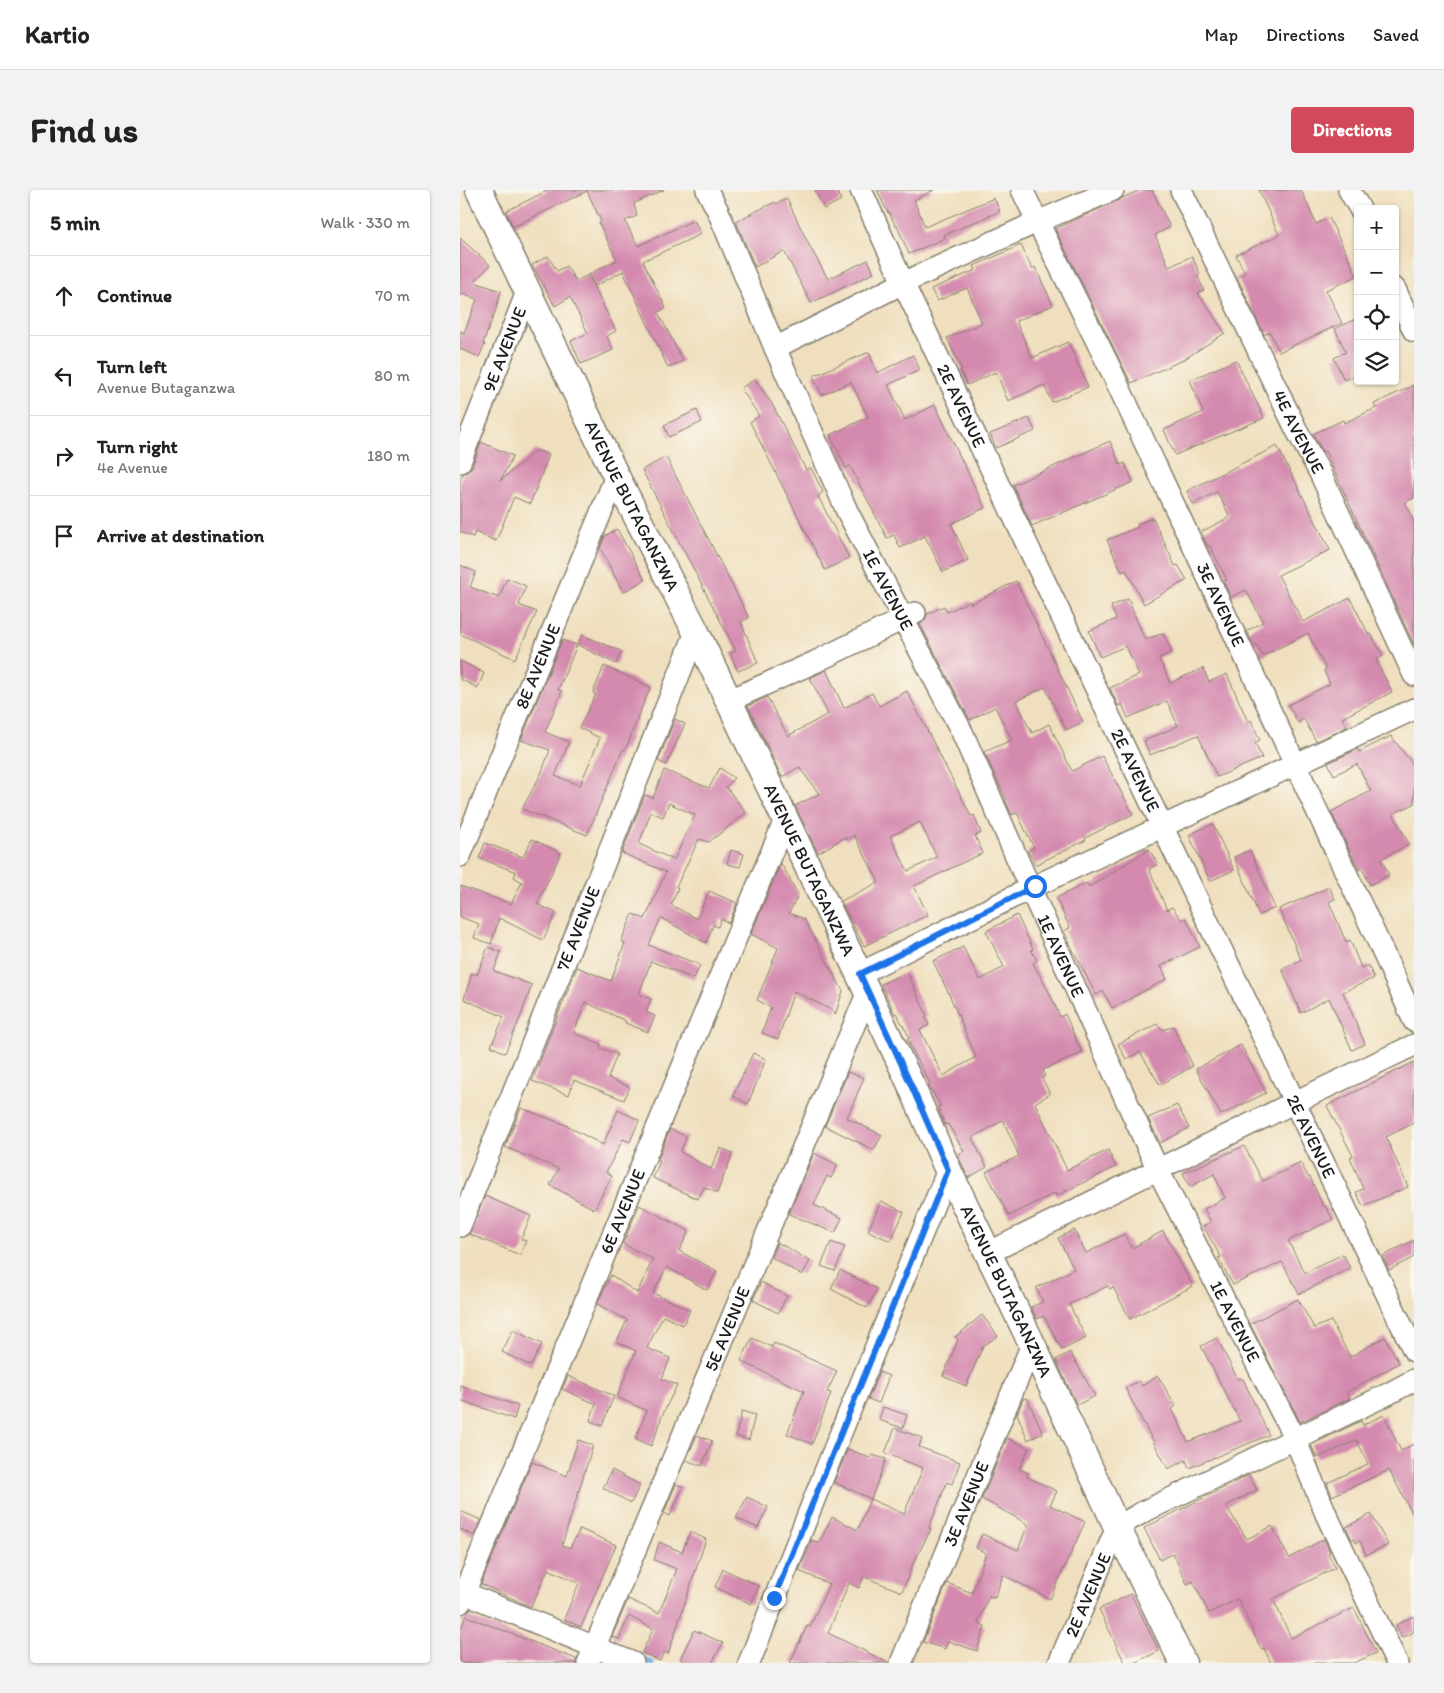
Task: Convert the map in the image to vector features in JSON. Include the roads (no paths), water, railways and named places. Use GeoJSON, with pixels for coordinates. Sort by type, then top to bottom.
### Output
{"type":"FeatureCollection","features":[{"type":"Feature","properties":{"kind":"street","name":"AVENUE BUTAGANZWA"},"geometry":{"type":"LineString","coordinates":[[479,190],[616,476],[696,632],[911,1085],[948,1170],[1117,1527],[1184,1663]]}},
{"type":"Feature","properties":{"kind":"street","name":"1E AVENUE"},"geometry":{"type":"LineString","coordinates":[[707,190],[718,211],[775,348],[847,511],[910,616],[1030,888],[1158,1170],[1295,1439],[1326,1514],[1397,1663]]}},
{"type":"Feature","properties":{"kind":"street","name":"2E AVENUE"},"geometry":{"type":"LineString","coordinates":[[861,190],[903,283],[1414,1351]]}},
{"type":"Feature","properties":{"kind":"street","name":"3E AVENUE"},"geometry":{"type":"LineString","coordinates":[[1022,190],[1109,366],[1414,1021]]}},
{"type":"Feature","properties":{"kind":"street"},"geometry":{"type":"LineString","coordinates":[[775,348],[903,283],[1037,222],[1113,190]]}},
{"type":"Feature","properties":{"kind":"street","name":"4E AVENUE"},"geometry":{"type":"LineString","coordinates":[[1181,190],[1296,429],[1320,473],[1414,675]]}},
{"type":"Feature","properties":{"kind":"street"},"geometry":{"type":"LineString","coordinates":[[1349,190],[1358,205]]}},
{"type":"Feature","properties":{"kind":"street","name":"9E AVENUE"},"geometry":{"type":"LineString","coordinates":[[460,462],[527,292]]}},
{"type":"Feature","properties":{"kind":"street"},"geometry":{"type":"LineString","coordinates":[[1398,295],[1414,331]]}},
{"type":"Feature","properties":{"kind":"street","name":"8E AVENUE"},"geometry":{"type":"LineString","coordinates":[[460,856],[616,476]]}},
{"type":"Feature","properties":{"kind":"street"},"geometry":{"type":"LineString","coordinates":[[728,701],[910,616]]}},
{"type":"Feature","properties":{"kind":"street","name":"7E AVENUE"},"geometry":{"type":"LineString","coordinates":[[460,1226],[696,632]]}},
{"type":"Feature","properties":{"kind":"street"},"geometry":{"type":"LineString","coordinates":[[863,984],[1030,888],[1414,709]]}},
{"type":"Feature","properties":{"kind":"street","name":"6E AVENUE"},"geometry":{"type":"LineString","coordinates":[[464,1592],[785,820]]}},
{"type":"Feature","properties":{"kind":"street","name":"5E AVENUE"},"geometry":{"type":"LineString","coordinates":[[594,1648],[863,984]]}},
{"type":"Feature","properties":{"kind":"street"},"geometry":{"type":"LineString","coordinates":[[988,1253],[1414,1045]]}},
{"type":"Feature","properties":{"kind":"street"},"geometry":{"type":"LineString","coordinates":[[749,1663],[948,1170]]}},
{"type":"Feature","properties":{"kind":"street","name":"3E AVENUE"},"geometry":{"type":"LineString","coordinates":[[901,1663],[1032,1344]]}},
{"type":"Feature","properties":{"kind":"street"},"geometry":{"type":"LineString","coordinates":[[1117,1527],[1143,1512],[1414,1380]]}},
{"type":"Feature","properties":{"kind":"street","name":"2E AVENUE"},"geometry":{"type":"LineString","coordinates":[[1059,1663],[1117,1527]]}},
{"type":"Feature","properties":{"kind":"street"},"geometry":{"type":"LineString","coordinates":[[464,1592],[594,1648],[634,1663]]}},
{"type":"Feature","properties":{"kind":"waterway"},"geometry":{"type":"LineString","coordinates":[[849,488],[857,508]]}},
{"type":"Feature","properties":{"kind":"waterway"},"geometry":{"type":"LineString","coordinates":[[636,1656],[652,1663]]}}]}
